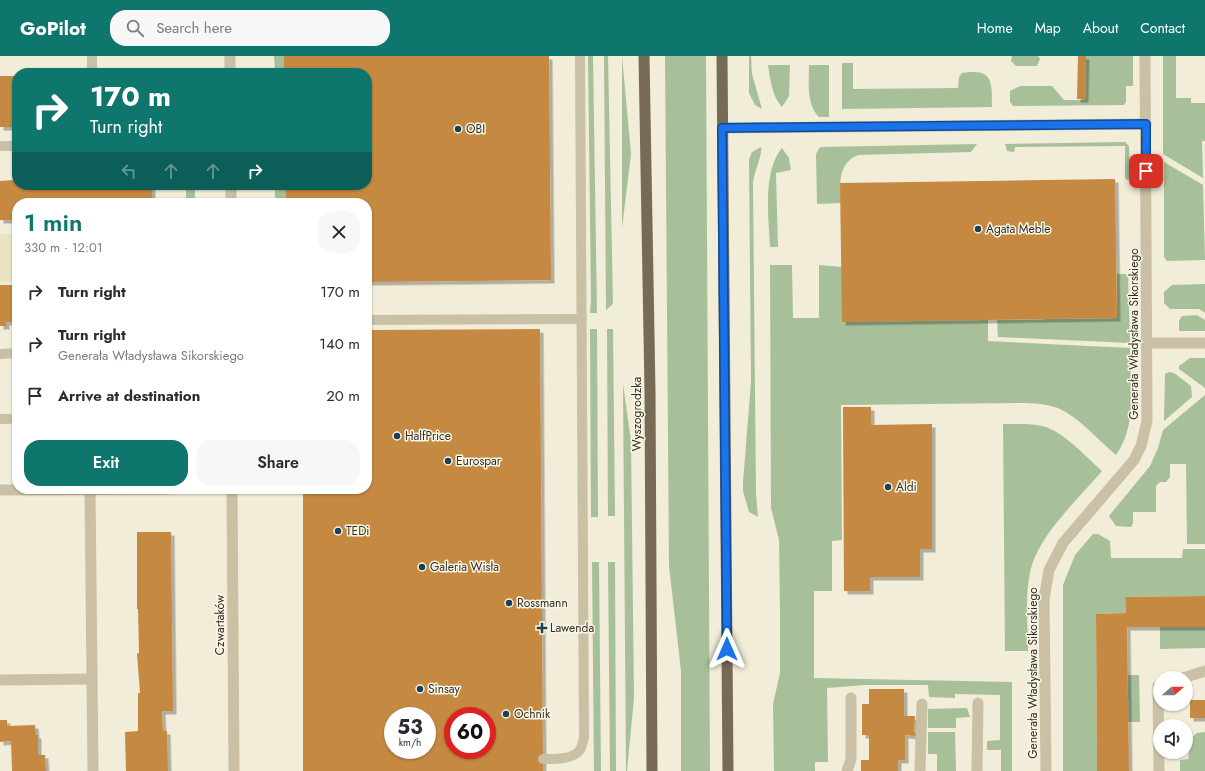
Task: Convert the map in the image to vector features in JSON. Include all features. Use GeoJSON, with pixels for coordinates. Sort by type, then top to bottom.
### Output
{"type":"FeatureCollection","features":[{"type":"Feature","properties":{"kind":"main road","name":"Wyszogrodzka"},"geometry":{"type":"LineString","coordinates":[[644,56],[650,391],[652,771]]}},
{"type":"Feature","properties":{"kind":"main road"},"geometry":{"type":"LineString","coordinates":[[722,56],[728,771]]}},
{"type":"Feature","properties":{"kind":"street"},"geometry":{"type":"LineString","coordinates":[[230,56],[230,68]]}},
{"type":"Feature","properties":{"kind":"street","name":"Generała Władysława Sikorskiego"},"geometry":{"type":"LineString","coordinates":[[1046,771],[1044,599],[1049,570],[1063,543],[1130,466],[1141,446],[1147,421],[1148,343],[1145,56]]}},
{"type":"Feature","properties":{"kind":"street"},"geometry":{"type":"LineString","coordinates":[[722,128],[1146,124]]}},
{"type":"Feature","properties":{"kind":"street"},"geometry":{"type":"LineString","coordinates":[[1148,343],[1205,343]]}},
{"type":"Feature","properties":{"kind":"street"},"geometry":{"type":"LineString","coordinates":[[0,490],[12,490]]}},
{"type":"Feature","properties":{"kind":"street"},"geometry":{"type":"LineString","coordinates":[[90,494],[93,771]]}},
{"type":"Feature","properties":{"kind":"street","name":"Czwartaków"},"geometry":{"type":"LineString","coordinates":[[232,494],[233,768]]}},
{"type":"Feature","properties":{"kind":"street"},"geometry":{"type":"LineString","coordinates":[[1193,675],[1205,671]]}},
{"type":"Feature","properties":{"kind":"street"},"geometry":{"type":"LineString","coordinates":[[0,680],[92,679]]}},
{"type":"Feature","properties":{"kind":"street"},"geometry":{"type":"LineString","coordinates":[[847,771],[851,760],[851,698]]}},
{"type":"Feature","properties":{"kind":"street"},"geometry":{"type":"LineString","coordinates":[[977,771],[978,702]]}},
{"type":"Feature","properties":{"kind":"street"},"geometry":{"type":"LineString","coordinates":[[920,771],[922,704]]}},
{"type":"Feature","properties":{"kind":"street"},"geometry":{"type":"LineString","coordinates":[[1158,711],[1159,771]]}},
{"type":"Feature","properties":{"kind":"lane"},"geometry":{"type":"LineString","coordinates":[[92,56],[92,68]]}},
{"type":"Feature","properties":{"kind":"lane"},"geometry":{"type":"LineString","coordinates":[[543,759],[571,756],[580,750],[584,738],[580,56]]}},
{"type":"Feature","properties":{"kind":"lane"},"geometry":{"type":"LineString","coordinates":[[640,56],[644,114]]}},
{"type":"Feature","properties":{"kind":"lane"},"geometry":{"type":"LineString","coordinates":[[0,146],[12,146]]}},
{"type":"Feature","properties":{"kind":"lane"},"geometry":{"type":"LineString","coordinates":[[372,320],[582,319]]}},
{"type":"Feature","properties":{"kind":"lane"},"geometry":{"type":"LineString","coordinates":[[0,354],[12,353]]}},
{"type":"Feature","properties":{"kind":"green space"},"geometry":{"type":"Polygon","coordinates":[[[274,56],[284,56],[284,68],[275,68],[274,56]]]}},
{"type":"Feature","properties":{"kind":"green space"},"geometry":{"type":"Polygon","coordinates":[[[588,56],[593,56],[597,313],[590,313],[588,56]]]}},
{"type":"Feature","properties":{"kind":"green space"},"geometry":{"type":"Polygon","coordinates":[[[604,56],[608,56],[613,304],[606,310],[604,56]]]}},
{"type":"Feature","properties":{"kind":"green space"},"geometry":{"type":"Polygon","coordinates":[[[622,56],[631,154],[622,228],[622,56]]]}},
{"type":"Feature","properties":{"kind":"green space"},"geometry":{"type":"Polygon","coordinates":[[[665,56],[706,56],[710,771],[681,771],[681,671],[669,566],[665,56]]]}},
{"type":"Feature","properties":{"kind":"green space"},"geometry":{"type":"Polygon","coordinates":[[[749,56],[751,56],[752,74],[762,109],[755,105],[749,93],[749,56]]]}},
{"type":"Feature","properties":{"kind":"green space"},"geometry":{"type":"Polygon","coordinates":[[[1012,56],[1038,56],[1040,59],[1037,66],[1016,66],[1011,61],[1012,56]]]}},
{"type":"Feature","properties":{"kind":"green space"},"geometry":{"type":"Polygon","coordinates":[[[1084,56],[1133,56],[1133,86],[1126,86],[1126,102],[1124,105],[1013,106],[1010,102],[1010,91],[1020,86],[1052,86],[1064,100],[1084,100],[1084,56]]]}},
{"type":"Feature","properties":{"kind":"green space"},"geometry":{"type":"Polygon","coordinates":[[[1163,56],[1176,56],[1176,98],[1191,98],[1191,103],[1205,103],[1205,141],[1202,141],[1203,178],[1163,154],[1163,56]]]}},
{"type":"Feature","properties":{"kind":"green space"},"geometry":{"type":"Polygon","coordinates":[[[842,63],[853,63],[853,89],[958,88],[959,77],[962,73],[980,73],[989,78],[991,83],[992,107],[842,109],[842,63]]]}},
{"type":"Feature","properties":{"kind":"green space"},"geometry":{"type":"Polygon","coordinates":[[[768,65],[790,65],[789,96],[782,107],[774,93],[768,65]]]}},
{"type":"Feature","properties":{"kind":"green space"},"geometry":{"type":"Polygon","coordinates":[[[809,65],[829,65],[829,117],[819,117],[812,106],[809,92],[809,65]]]}},
{"type":"Feature","properties":{"kind":"green space"},"geometry":{"type":"Polygon","coordinates":[[[1125,142],[1129,146],[1130,178],[1127,180],[1125,178],[1125,146],[1015,147],[1014,152],[1007,151],[1005,144],[1125,142]]]}},
{"type":"Feature","properties":{"kind":"green space"},"geometry":{"type":"Polygon","coordinates":[[[977,144],[971,152],[858,155],[851,159],[843,169],[840,182],[841,203],[817,204],[816,154],[820,147],[977,144]]]}},
{"type":"Feature","properties":{"kind":"green space"},"geometry":{"type":"Polygon","coordinates":[[[761,147],[761,154],[753,182],[756,494],[758,517],[749,512],[743,491],[743,482],[751,382],[749,160],[752,152],[761,147]]]}},
{"type":"Feature","properties":{"kind":"green space"},"geometry":{"type":"Polygon","coordinates":[[[782,148],[789,158],[791,170],[776,173],[778,247],[770,247],[768,209],[769,182],[776,158],[782,148]]]}},
{"type":"Feature","properties":{"kind":"green space"},"geometry":{"type":"Polygon","coordinates":[[[1164,162],[1203,185],[1205,260],[1167,261],[1164,257],[1164,162]]]}},
{"type":"Feature","properties":{"kind":"green space"},"geometry":{"type":"Polygon","coordinates":[[[186,190],[195,190],[195,198],[186,198],[186,190]]]}},
{"type":"Feature","properties":{"kind":"green space"},"geometry":{"type":"Polygon","coordinates":[[[275,190],[285,190],[286,198],[275,198],[275,190]]]}},
{"type":"Feature","properties":{"kind":"green space"},"geometry":{"type":"Polygon","coordinates":[[[770,265],[792,265],[793,318],[819,318],[819,265],[842,267],[988,320],[988,341],[1130,348],[1130,417],[1123,443],[1116,455],[1074,417],[1058,408],[1045,405],[1021,403],[841,405],[842,540],[832,541],[832,591],[814,591],[814,678],[1012,682],[1012,771],[1001,771],[1001,750],[987,750],[987,741],[1000,740],[1000,695],[955,694],[955,698],[929,697],[928,685],[865,685],[827,688],[828,762],[815,762],[815,771],[774,771],[773,704],[780,673],[780,612],[779,540],[771,508],[770,265]]]}},
{"type":"Feature","properties":{"kind":"green space"},"geometry":{"type":"Polygon","coordinates":[[[1117,274],[1128,274],[1130,343],[998,337],[997,320],[1117,318],[1117,274]]]}},
{"type":"Feature","properties":{"kind":"green space"},"geometry":{"type":"Polygon","coordinates":[[[1205,284],[1205,313],[1199,309],[1170,309],[1164,303],[1164,292],[1172,285],[1205,284]]]}},
{"type":"Feature","properties":{"kind":"green space"},"geometry":{"type":"Polygon","coordinates":[[[1197,315],[1205,320],[1205,331],[1179,331],[1179,321],[1182,316],[1197,315]]]}},
{"type":"Feature","properties":{"kind":"green space"},"geometry":{"type":"Polygon","coordinates":[[[590,329],[597,329],[598,517],[591,517],[590,329]]]}},
{"type":"Feature","properties":{"kind":"green space"},"geometry":{"type":"Polygon","coordinates":[[[607,329],[613,329],[615,516],[608,516],[607,329]]]}},
{"type":"Feature","properties":{"kind":"green space"},"geometry":{"type":"Polygon","coordinates":[[[1190,358],[1205,358],[1205,388],[1179,369],[1179,366],[1190,358]]]}},
{"type":"Feature","properties":{"kind":"green space"},"geometry":{"type":"Polygon","coordinates":[[[1169,372],[1174,373],[1191,386],[1192,397],[1164,421],[1165,374],[1169,372]]]}},
{"type":"Feature","properties":{"kind":"green space"},"geometry":{"type":"Polygon","coordinates":[[[623,384],[631,441],[634,698],[627,771],[626,771],[623,384]]]}},
{"type":"Feature","properties":{"kind":"green space"},"geometry":{"type":"Polygon","coordinates":[[[1205,395],[1205,544],[1187,544],[1186,464],[1170,464],[1170,477],[1166,482],[1160,482],[1156,486],[1156,512],[1133,512],[1133,523],[1131,527],[1116,526],[1109,516],[1150,466],[1158,448],[1163,430],[1205,395]]]}},
{"type":"Feature","properties":{"kind":"green space"},"geometry":{"type":"Polygon","coordinates":[[[1003,424],[1025,424],[1046,427],[1069,441],[1102,471],[1062,515],[1044,540],[1032,565],[1028,586],[1028,651],[1005,651],[1003,424]]]}},
{"type":"Feature","properties":{"kind":"green space"},"geometry":{"type":"Polygon","coordinates":[[[1093,534],[1098,534],[1110,541],[1111,558],[1182,558],[1183,549],[1205,549],[1205,596],[1125,597],[1126,613],[1096,614],[1097,771],[1063,771],[1063,585],[1075,555],[1093,534]]]}},
{"type":"Feature","properties":{"kind":"green space"},"geometry":{"type":"Polygon","coordinates":[[[592,562],[599,562],[601,771],[594,771],[592,562]]]}},
{"type":"Feature","properties":{"kind":"green space"},"geometry":{"type":"Polygon","coordinates":[[[608,562],[615,562],[616,771],[610,771],[608,562]]]}},
{"type":"Feature","properties":{"kind":"green space"},"geometry":{"type":"Polygon","coordinates":[[[1160,627],[1205,627],[1205,648],[1160,649],[1160,627]]]}},
{"type":"Feature","properties":{"kind":"green space"},"geometry":{"type":"Polygon","coordinates":[[[1128,675],[1139,675],[1140,722],[1128,722],[1128,675]]]}},
{"type":"Feature","properties":{"kind":"green space"},"geometry":{"type":"Polygon","coordinates":[[[967,708],[970,717],[956,718],[956,728],[928,728],[928,709],[967,708]]]}},
{"type":"Feature","properties":{"kind":"green space"},"geometry":{"type":"Polygon","coordinates":[[[928,732],[955,732],[956,771],[937,771],[937,754],[928,754],[928,732]]]}},
{"type":"Feature","properties":{"kind":"green space"},"geometry":{"type":"Polygon","coordinates":[[[1205,732],[1205,771],[1180,771],[1180,760],[1193,759],[1193,736],[1197,733],[1205,732]]]}},
{"type":"Feature","properties":{"kind":"shaded area"},"geometry":{"type":"Polygon","coordinates":[[[0,234],[12,234],[12,281],[0,282],[0,234]]]}},
{"type":"Feature","properties":{"kind":"building","name":"OBI"},"geometry":{"type":"Polygon","coordinates":[[[284,56],[549,56],[551,280],[372,282],[372,198],[286,198],[285,190],[372,190],[372,68],[284,68],[284,56]]]}},
{"type":"Feature","properties":{"kind":"building"},"geometry":{"type":"Polygon","coordinates":[[[1078,56],[1086,56],[1085,99],[1077,99],[1078,56]]]}},
{"type":"Feature","properties":{"kind":"building"},"geometry":{"type":"Polygon","coordinates":[[[0,76],[12,76],[12,127],[0,127],[0,76]]]}},
{"type":"Feature","properties":{"kind":"building","name":"Agata Meble"},"geometry":{"type":"Polygon","coordinates":[[[1115,179],[1117,318],[842,322],[840,183],[1115,179]]]}},
{"type":"Feature","properties":{"kind":"building"},"geometry":{"type":"Polygon","coordinates":[[[12,180],[12,190],[152,190],[152,198],[12,198],[12,220],[0,220],[0,181],[12,180]]]}},
{"type":"Feature","properties":{"kind":"building"},"geometry":{"type":"Polygon","coordinates":[[[0,285],[12,285],[12,322],[6,322],[6,326],[0,326],[0,285]]]}},
{"type":"Feature","properties":{"kind":"building","name":"Galeria Wisła"},"geometry":{"type":"Polygon","coordinates":[[[540,329],[543,771],[303,771],[303,494],[372,494],[372,330],[540,329]]]}},
{"type":"Feature","properties":{"kind":"building","name":"Aldi"},"geometry":{"type":"Polygon","coordinates":[[[843,407],[871,407],[871,425],[932,424],[932,549],[920,549],[920,577],[870,577],[870,591],[844,591],[843,407]]]}},
{"type":"Feature","properties":{"kind":"building"},"geometry":{"type":"Polygon","coordinates":[[[137,532],[171,532],[173,711],[162,711],[163,731],[167,731],[168,771],[126,771],[125,732],[138,731],[138,693],[140,693],[137,654],[139,653],[137,609],[137,532]]]}},
{"type":"Feature","properties":{"kind":"building"},"geometry":{"type":"Polygon","coordinates":[[[1205,596],[1205,627],[1127,627],[1129,771],[1097,771],[1096,614],[1126,613],[1125,597],[1205,596]]]}},
{"type":"Feature","properties":{"kind":"building"},"geometry":{"type":"Polygon","coordinates":[[[869,689],[904,689],[904,716],[915,716],[914,732],[916,733],[916,736],[905,735],[905,760],[898,760],[898,771],[861,771],[861,760],[869,760],[869,735],[862,735],[862,704],[869,704],[869,689]]]}},
{"type":"Feature","properties":{"kind":"building"},"geometry":{"type":"Polygon","coordinates":[[[1193,700],[1205,700],[1205,718],[1190,718],[1190,711],[1193,711],[1193,700]]]}},
{"type":"Feature","properties":{"kind":"building"},"geometry":{"type":"Polygon","coordinates":[[[0,720],[7,720],[7,726],[35,725],[36,735],[38,735],[38,755],[45,755],[46,771],[12,771],[11,741],[0,742],[0,720]]]}},
{"type":"Feature","properties":{"kind":"place","name":"OBI"},"geometry":{"type":"Point","coordinates":[458,129]}},
{"type":"Feature","properties":{"kind":"place","name":"Agata Meble"},"geometry":{"type":"Point","coordinates":[978,229]}},
{"type":"Feature","properties":{"kind":"place","name":"HalfPrice"},"geometry":{"type":"Point","coordinates":[397,436]}},
{"type":"Feature","properties":{"kind":"place","name":"Eurospar"},"geometry":{"type":"Point","coordinates":[448,461]}},
{"type":"Feature","properties":{"kind":"place","name":"Aldi"},"geometry":{"type":"Point","coordinates":[888,487]}},
{"type":"Feature","properties":{"kind":"place","name":"TEDi"},"geometry":{"type":"Point","coordinates":[338,531]}},
{"type":"Feature","properties":{"kind":"place","name":"Galeria Wisła"},"geometry":{"type":"Point","coordinates":[422,567]}},
{"type":"Feature","properties":{"kind":"place","name":"Rossmann"},"geometry":{"type":"Point","coordinates":[509,603]}},
{"type":"Feature","properties":{"kind":"place","name":"Lawenda"},"geometry":{"type":"Point","coordinates":[542,628]}},
{"type":"Feature","properties":{"kind":"place","name":"Sinsay"},"geometry":{"type":"Point","coordinates":[420,689]}},
{"type":"Feature","properties":{"kind":"place","name":"Ochnik"},"geometry":{"type":"Point","coordinates":[506,714]}},
{"type":"Feature","properties":{"kind":"route"},"geometry":{"type":"LineString","coordinates":[[727,649],[722,128],[836,128],[1114,123],[1146,124],[1146,171]]}}]}
